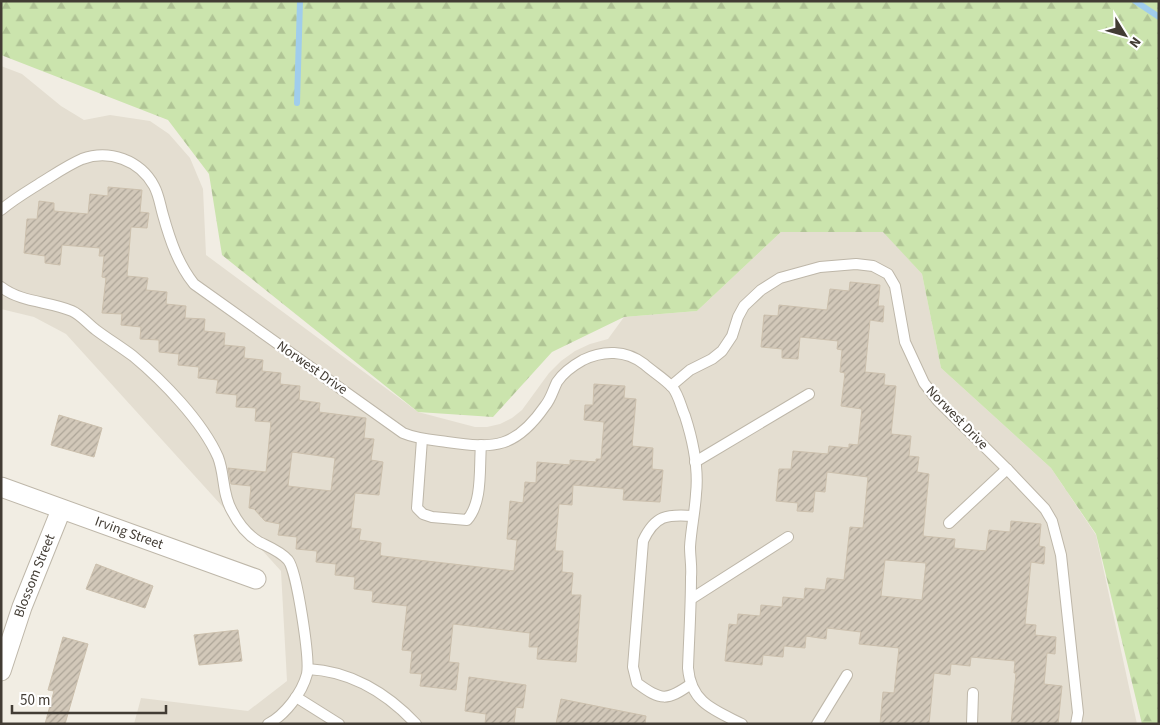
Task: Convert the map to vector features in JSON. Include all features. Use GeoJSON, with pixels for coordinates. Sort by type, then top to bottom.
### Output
{"type":"FeatureCollection","features":[{"type":"Feature","properties":{"kind":"street","name":"Irving Street"},"geometry":{"type":"LineString","coordinates":[[1,487],[256,579]]}},
{"type":"Feature","properties":{"kind":"street","name":"Blossom Street"},"geometry":{"type":"LineString","coordinates":[[1,671],[22,606],[61,510]]}},
{"type":"Feature","properties":{"kind":"lane","name":"Norwest Drive"},"geometry":{"type":"LineString","coordinates":[[1,210],[29,190],[82,159],[108,156],[130,161],[140,168],[155,186],[180,264],[194,284],[403,433],[422,439],[481,446],[500,444],[519,434],[529,426],[547,404],[558,382],[566,372],[584,360],[596,355],[618,353],[630,356],[640,362],[671,386],[680,401],[689,431],[695,462],[696,494],[690,549],[691,599],[688,668],[691,684]]}},
{"type":"Feature","properties":{"kind":"lane","name":"Norwest Drive"},"geometry":{"type":"LineString","coordinates":[[671,386],[690,370],[712,360],[722,351],[732,336],[744,306],[751,298],[770,284],[790,274],[820,267],[856,264],[873,266],[888,274],[892,279],[898,301],[905,342],[924,383],[938,401],[1045,509],[1055,530],[1061,555],[1078,713],[1076,724]]}},
{"type":"Feature","properties":{"kind":"lane"},"geometry":{"type":"LineString","coordinates":[[1,287],[25,299],[62,307],[74,312],[133,357],[173,395],[197,423],[218,458],[227,502],[237,521],[252,537],[280,552],[292,566],[308,669],[296,697],[279,716],[268,724]]}},
{"type":"Feature","properties":{"kind":"lane"},"geometry":{"type":"LineString","coordinates":[[695,462],[809,394]]}},
{"type":"Feature","properties":{"kind":"lane"},"geometry":{"type":"LineString","coordinates":[[422,439],[417,508],[422,514],[432,517],[467,520],[473,513],[477,502],[481,446]]}},
{"type":"Feature","properties":{"kind":"lane"},"geometry":{"type":"LineString","coordinates":[[949,523],[1007,469]]}},
{"type":"Feature","properties":{"kind":"lane"},"geometry":{"type":"LineString","coordinates":[[693,516],[673,515],[661,518],[652,525],[643,541],[633,667],[637,683],[650,693],[665,698],[691,684],[696,693],[708,706],[742,724]]}},
{"type":"Feature","properties":{"kind":"lane"},"geometry":{"type":"LineString","coordinates":[[691,599],[788,537]]}},
{"type":"Feature","properties":{"kind":"lane"},"geometry":{"type":"LineString","coordinates":[[308,669],[335,672],[365,684],[401,709],[416,724]]}},
{"type":"Feature","properties":{"kind":"lane"},"geometry":{"type":"LineString","coordinates":[[817,724],[847,675]]}},
{"type":"Feature","properties":{"kind":"lane"},"geometry":{"type":"LineString","coordinates":[[972,724],[973,694]]}},
{"type":"Feature","properties":{"kind":"lane"},"geometry":{"type":"LineString","coordinates":[[296,697],[339,724]]}},
{"type":"Feature","properties":{"kind":"shaded area"},"geometry":{"type":"Polygon","coordinates":[[[1,66],[22,74],[61,106],[84,120],[110,115],[150,121],[169,134],[190,158],[203,189],[206,255],[418,412],[475,427],[500,424],[512,418],[522,410],[549,373],[561,361],[575,351],[608,339],[624,317],[697,311],[781,232],[883,231],[922,274],[941,368],[1051,468],[1096,535],[1137,724],[134,724],[141,698],[248,711],[287,681],[281,571],[66,334],[34,317],[1,309],[1,66]]]}},
{"type":"Feature","properties":{"kind":"green space"},"geometry":{"type":"Polygon","coordinates":[[[1,1],[1159,1],[1159,724],[1142,724],[1096,534],[1051,468],[941,368],[922,274],[883,232],[781,232],[697,311],[624,317],[552,352],[493,417],[418,412],[222,255],[209,174],[168,120],[1,55],[1,1]]]}},
{"type":"Feature","properties":{"kind":"building"},"geometry":{"type":"Polygon","coordinates":[[[108,187],[142,190],[140,212],[149,213],[147,228],[131,227],[127,276],[148,278],[146,290],[167,292],[166,304],[186,306],[185,318],[205,319],[204,331],[225,333],[224,345],[245,347],[244,358],[263,360],[262,371],[281,373],[280,384],[300,386],[299,400],[320,403],[319,412],[366,418],[364,438],[374,439],[371,460],[383,462],[379,495],[355,493],[351,528],[361,529],[359,540],[381,543],[380,555],[514,571],[517,540],[507,539],[510,501],[523,503],[525,482],[536,483],[537,462],[570,465],[570,460],[596,462],[596,459],[601,459],[604,422],[584,420],[585,405],[593,405],[594,384],[625,386],[624,398],[636,399],[632,446],[653,448],[652,469],[663,470],[660,502],[623,500],[624,489],[573,485],[572,505],[559,504],[555,551],[563,551],[562,572],[573,573],[571,595],[581,595],[576,662],[537,659],[538,647],[529,647],[530,633],[453,624],[449,662],[459,663],[456,690],[420,686],[422,674],[410,673],[412,651],[402,650],[407,606],[372,602],[373,591],[354,589],[355,577],[335,575],[336,564],[316,562],[317,551],[296,549],[297,537],[278,535],[280,524],[265,521],[254,509],[249,508],[251,486],[231,484],[228,468],[266,472],[271,422],[255,421],[256,408],[236,407],[237,395],[216,393],[218,380],[198,378],[199,367],[178,365],[179,354],[159,352],[159,340],[140,339],[141,327],[121,325],[122,314],[102,313],[106,278],[102,277],[104,256],[99,256],[100,248],[62,245],[60,265],[45,263],[45,256],[24,253],[27,219],[37,219],[39,201],[54,203],[54,211],[88,214],[90,194],[108,196],[108,187]],[[292,452],[288,486],[331,491],[335,458],[292,452]]]}},
{"type":"Feature","properties":{"kind":"building"},"geometry":{"type":"Polygon","coordinates":[[[850,282],[880,285],[878,306],[884,306],[883,322],[870,320],[865,372],[885,374],[884,385],[896,386],[891,434],[911,436],[909,456],[919,457],[917,472],[929,474],[923,536],[955,539],[954,548],[986,551],[989,530],[1010,532],[1011,521],[1041,524],[1039,546],[1045,547],[1044,564],[1031,562],[1025,624],[1036,625],[1035,635],[1056,637],[1055,654],[1047,653],[1044,684],[1062,686],[1058,724],[1011,724],[1016,673],[1014,673],[1015,661],[971,657],[970,666],[951,664],[950,675],[934,673],[929,724],[880,724],[883,692],[894,693],[899,648],[859,644],[861,632],[827,628],[826,639],[806,636],[805,648],[784,646],[783,657],[763,655],[762,665],[725,661],[729,624],[737,625],[738,614],[760,616],[761,605],[782,607],[783,597],[804,599],[805,588],[825,590],[827,578],[844,580],[850,527],[863,528],[868,477],[827,472],[825,492],[815,491],[813,512],[797,511],[798,503],[776,501],[779,469],[791,469],[793,451],[828,454],[829,446],[849,448],[849,444],[858,445],[862,409],[841,406],[845,373],[840,372],[842,350],[837,349],[838,341],[800,337],[798,359],[782,358],[782,349],[761,347],[764,315],[778,316],[779,305],[827,310],[830,289],[849,291],[850,282]],[[885,560],[881,596],[922,600],[926,563],[885,560]]]}},
{"type":"Feature","properties":{"kind":"building"},"geometry":{"type":"Polygon","coordinates":[[[59,415],[102,428],[94,457],[51,445],[59,415]]]}},
{"type":"Feature","properties":{"kind":"building"},"geometry":{"type":"Polygon","coordinates":[[[96,564],[153,586],[145,608],[86,589],[96,564]]]}},
{"type":"Feature","properties":{"kind":"building"},"geometry":{"type":"Polygon","coordinates":[[[238,630],[242,661],[199,665],[194,635],[238,630]]]}},
{"type":"Feature","properties":{"kind":"building"},"geometry":{"type":"Polygon","coordinates":[[[63,637],[88,644],[65,724],[45,724],[54,691],[48,690],[63,637]]]}},
{"type":"Feature","properties":{"kind":"building"},"geometry":{"type":"Polygon","coordinates":[[[469,677],[526,685],[523,708],[516,707],[514,724],[485,724],[486,714],[465,711],[469,677]]]}},
{"type":"Feature","properties":{"kind":"building"},"geometry":{"type":"Polygon","coordinates":[[[561,699],[646,716],[645,724],[556,724],[561,699]]]}},
{"type":"Feature","properties":{"kind":"waterway"},"geometry":{"type":"LineString","coordinates":[[297,103],[300,1]]}},
{"type":"Feature","properties":{"kind":"waterway"},"geometry":{"type":"LineString","coordinates":[[1135,1],[1159,17]]}}]}
